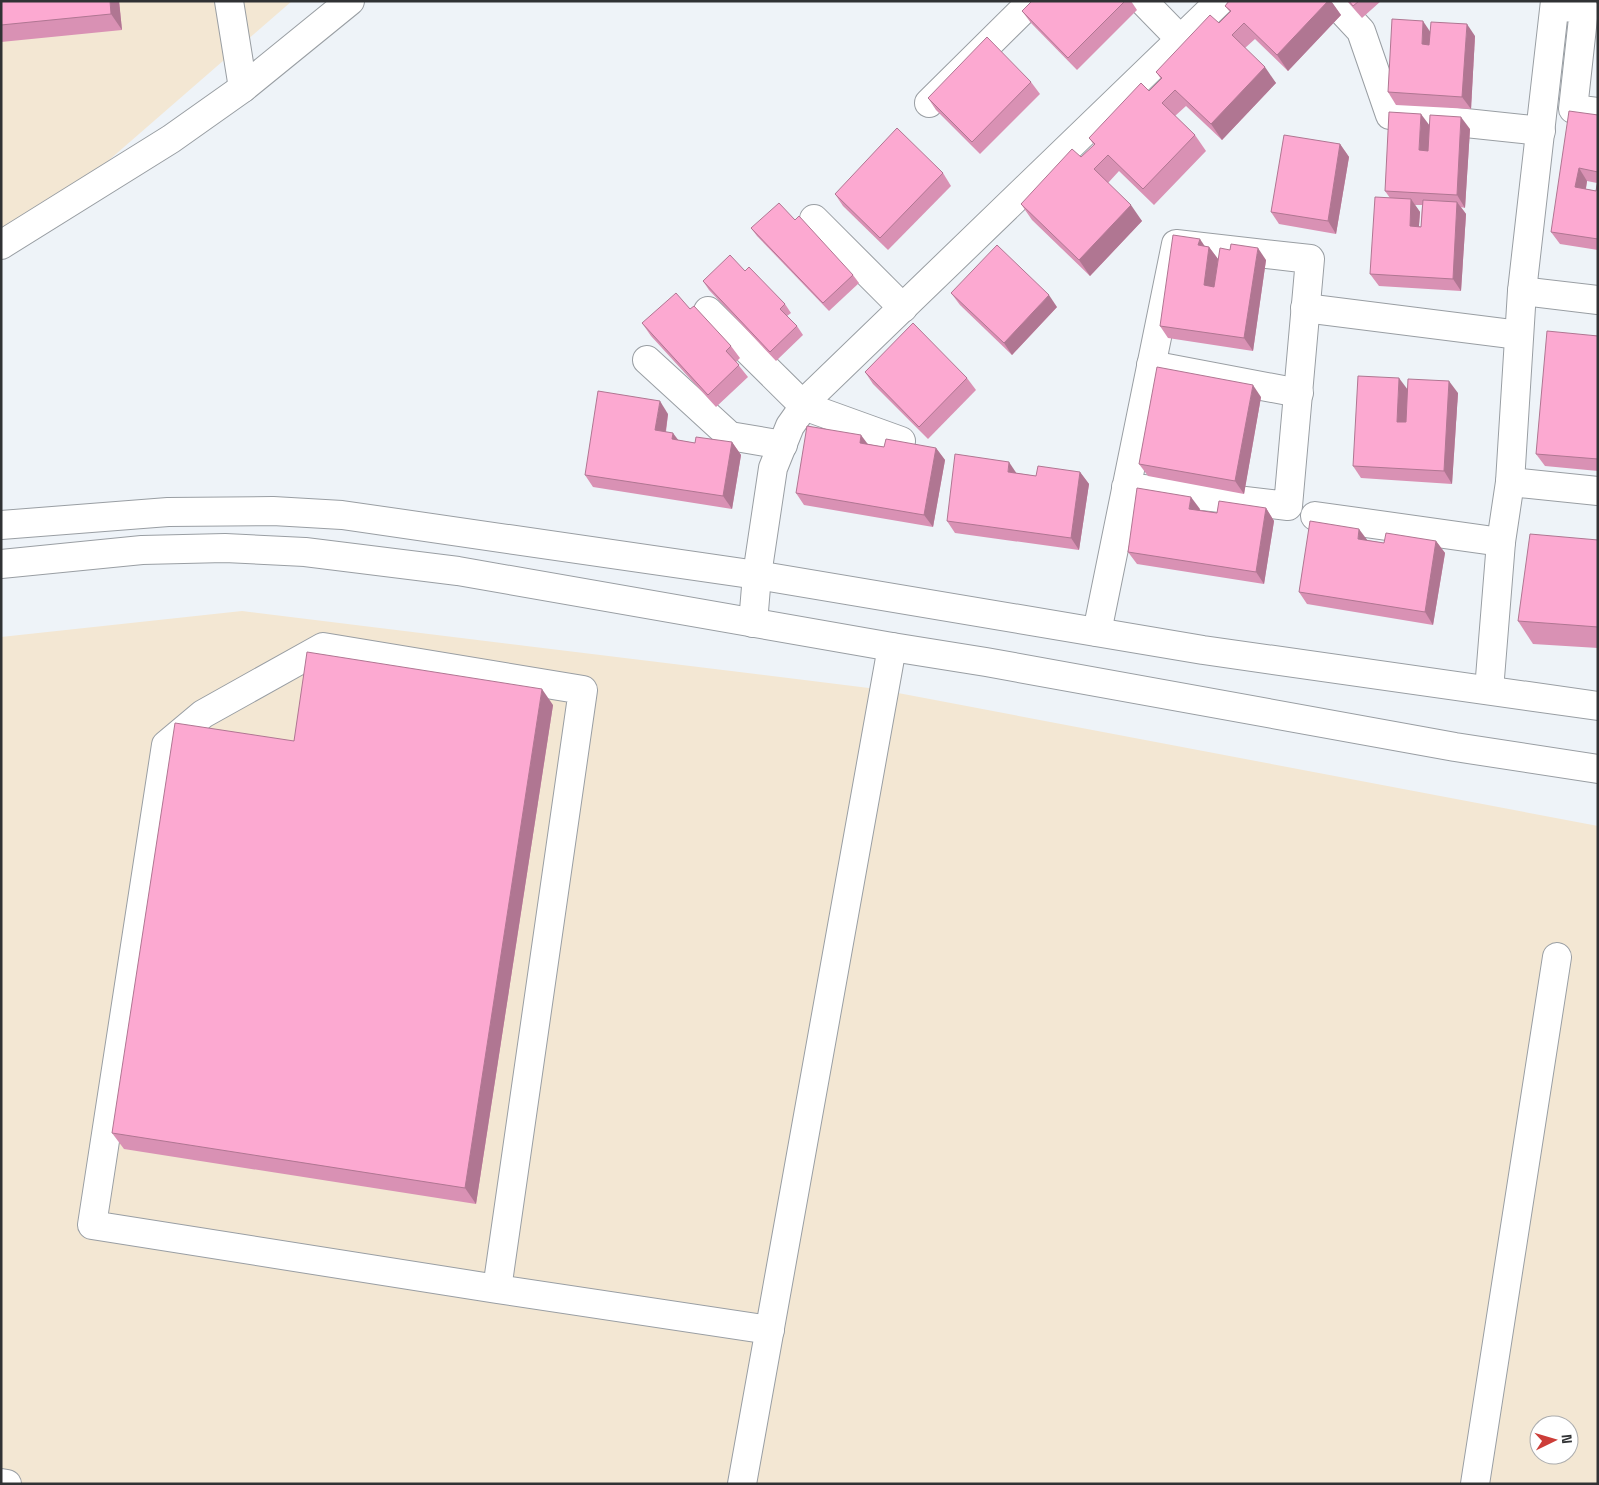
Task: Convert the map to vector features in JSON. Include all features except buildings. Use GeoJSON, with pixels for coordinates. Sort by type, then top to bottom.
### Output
{"type":"FeatureCollection","features":[{"type":"Feature","properties":{"kind":"street"},"geometry":{"type":"LineString","coordinates":[[229,1],[243,88]]}},
{"type":"Feature","properties":{"kind":"street"},"geometry":{"type":"LineString","coordinates":[[1,245],[171,139],[243,88],[350,1]]}},
{"type":"Feature","properties":{"kind":"street"},"geometry":{"type":"LineString","coordinates":[[929,102],[1032,1]]}},
{"type":"Feature","properties":{"kind":"street"},"geometry":{"type":"LineString","coordinates":[[1143,1],[1181,40]]}},
{"type":"Feature","properties":{"kind":"street"},"geometry":{"type":"LineString","coordinates":[[753,623],[774,468],[790,426],[812,395],[1220,1]]}},
{"type":"Feature","properties":{"kind":"street"},"geometry":{"type":"LineString","coordinates":[[1333,1],[1361,31],[1390,114],[1541,131]]}},
{"type":"Feature","properties":{"kind":"street"},"geometry":{"type":"LineString","coordinates":[[1489,690],[1501,542],[1510,482],[1522,291],[1555,4],[1584,5],[1587,82],[1573,109],[1598,112]]}},
{"type":"Feature","properties":{"kind":"street"},"geometry":{"type":"LineString","coordinates":[[814,219],[903,308]]}},
{"type":"Feature","properties":{"kind":"street"},"geometry":{"type":"LineString","coordinates":[[1097,632],[1126,487],[1176,244],[1310,259],[1288,506],[1126,487]]}},
{"type":"Feature","properties":{"kind":"street"},"geometry":{"type":"LineString","coordinates":[[1522,291],[1598,300]]}},
{"type":"Feature","properties":{"kind":"street"},"geometry":{"type":"LineString","coordinates":[[1305,308],[1519,335]]}},
{"type":"Feature","properties":{"kind":"street"},"geometry":{"type":"LineString","coordinates":[[708,311],[804,406],[901,441]]}},
{"type":"Feature","properties":{"kind":"street"},"geometry":{"type":"LineString","coordinates":[[647,360],[730,436],[783,445]]}},
{"type":"Feature","properties":{"kind":"street"},"geometry":{"type":"LineString","coordinates":[[1151,365],[1299,393]]}},
{"type":"Feature","properties":{"kind":"street"},"geometry":{"type":"LineString","coordinates":[[1510,482],[1598,491]]}},
{"type":"Feature","properties":{"kind":"street"},"geometry":{"type":"LineString","coordinates":[[1,526],[168,512],[273,511],[342,515],[758,575],[1202,650],[1598,706]]}},
{"type":"Feature","properties":{"kind":"street"},"geometry":{"type":"LineString","coordinates":[[1315,516],[1501,542]]}},
{"type":"Feature","properties":{"kind":"street"},"geometry":{"type":"LineString","coordinates":[[1,564],[142,550],[225,548],[305,552],[458,571],[986,662],[1456,747],[1598,769]]}},
{"type":"Feature","properties":{"kind":"street"},"geometry":{"type":"LineString","coordinates":[[497,1290],[583,690],[323,647],[203,714],[166,745],[92,1225],[497,1290],[770,1330]]}},
{"type":"Feature","properties":{"kind":"street"},"geometry":{"type":"LineString","coordinates":[[742,1484],[892,647]]}},
{"type":"Feature","properties":{"kind":"street"},"geometry":{"type":"LineString","coordinates":[[1475,1484],[1557,957]]}},
{"type":"Feature","properties":{"kind":"street"},"geometry":{"type":"LineString","coordinates":[[1,1483],[7,1484]]}},
{"type":"Feature","properties":{"kind":"shaded area"},"geometry":{"type":"Polygon","coordinates":[[[1,1],[292,1],[1,254],[1,1]]]}},
{"type":"Feature","properties":{"kind":"shaded area"},"geometry":{"type":"Polygon","coordinates":[[[242,611],[877,689],[1598,826],[1598,1484],[1,1484],[1,637],[242,611]]]}}]}
